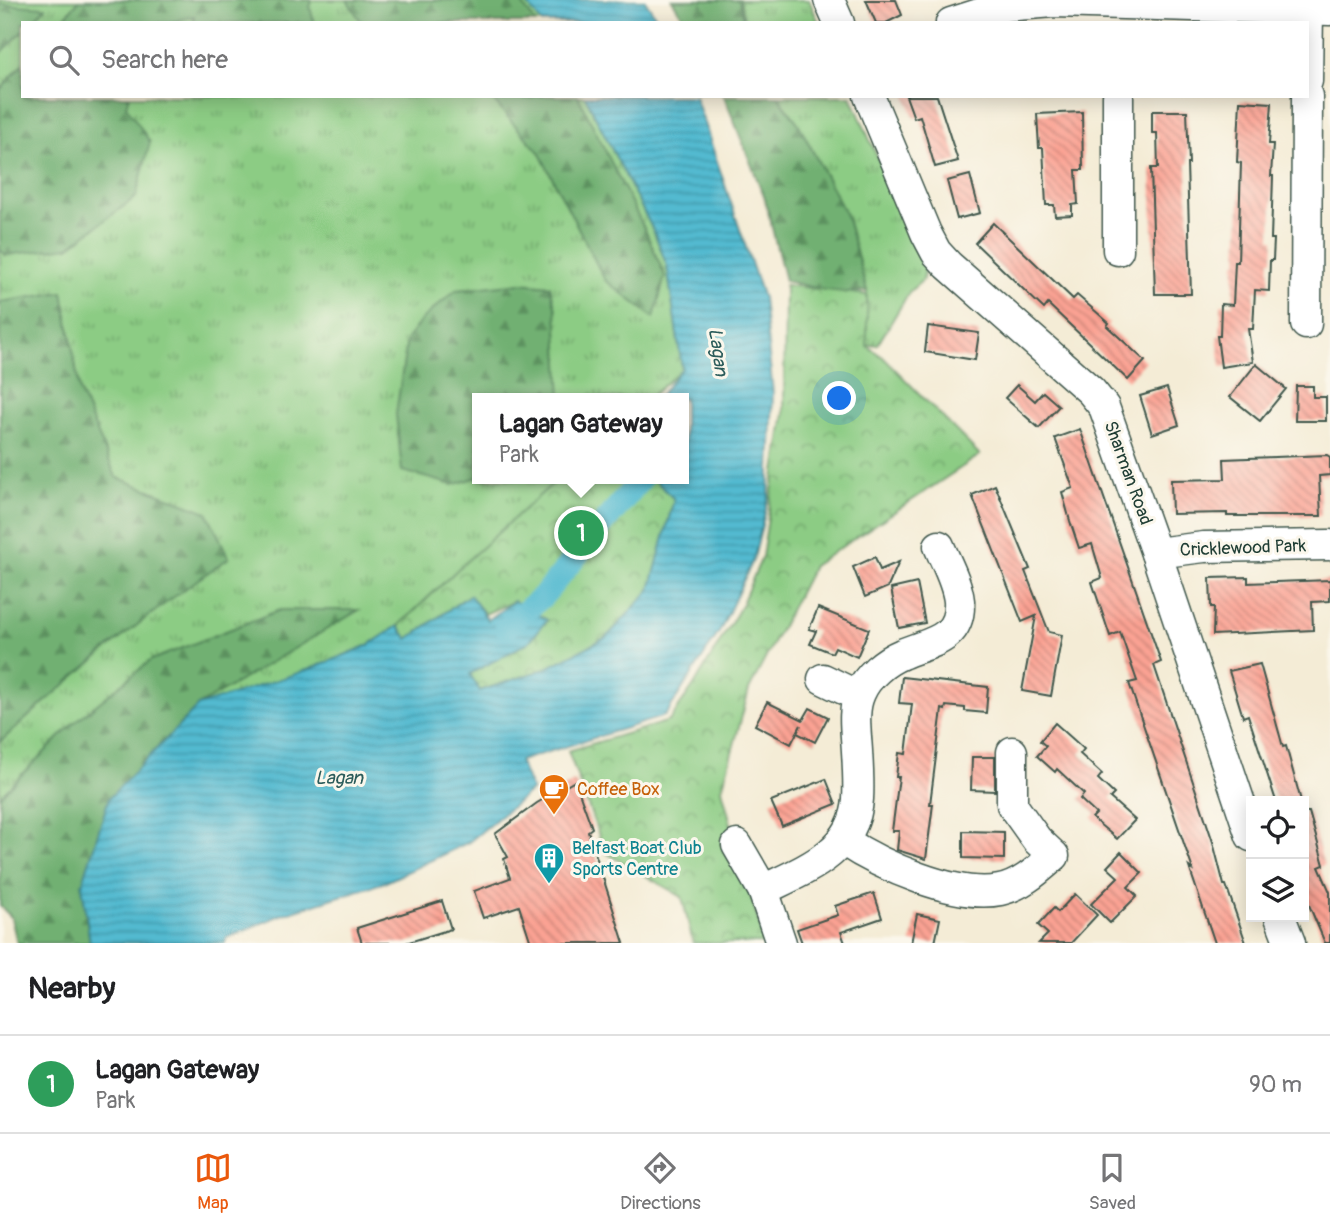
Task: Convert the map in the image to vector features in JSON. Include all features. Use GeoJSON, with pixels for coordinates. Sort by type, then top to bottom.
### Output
{"type":"FeatureCollection","features":[{"type":"Feature","properties":{"kind":"street"},"geometry":{"type":"LineString","coordinates":[[829,0],[838,21]]}},
{"type":"Feature","properties":{"kind":"street"},"geometry":{"type":"LineString","coordinates":[[957,21],[1004,6],[1054,2],[1117,14],[1319,10],[1309,68]]}},
{"type":"Feature","properties":{"kind":"street","name":"Sharman Road"},"geometry":{"type":"LineString","coordinates":[[870,98],[936,252],[1091,390],[1104,407],[1246,821]]}},
{"type":"Feature","properties":{"kind":"street"},"geometry":{"type":"LineString","coordinates":[[1118,98],[1118,250]]}},
{"type":"Feature","properties":{"kind":"street"},"geometry":{"type":"LineString","coordinates":[[1306,324],[1307,98]]}},
{"type":"Feature","properties":{"kind":"street","name":"Cricklewood Park"},"geometry":{"type":"LineString","coordinates":[[1156,553],[1204,547],[1330,545]]}},
{"type":"Feature","properties":{"kind":"street"},"geometry":{"type":"LineString","coordinates":[[763,890],[819,861],[844,841],[858,802],[855,707],[858,696],[871,676],[884,665],[901,654],[936,643],[946,636],[958,614],[959,600],[939,546]]}},
{"type":"Feature","properties":{"kind":"street"},"geometry":{"type":"LineString","coordinates":[[823,679],[858,696]]}},
{"type":"Feature","properties":{"kind":"street"},"geometry":{"type":"LineString","coordinates":[[844,841],[891,867],[956,887],[978,891],[1001,890],[1021,882],[1054,856],[1037,840],[1012,804],[1012,752]]}},
{"type":"Feature","properties":{"kind":"street"},"geometry":{"type":"LineString","coordinates":[[737,845],[763,890],[781,943]]}},
{"type":"Feature","properties":{"kind":"street"},"geometry":{"type":"LineString","coordinates":[[1282,922],[1290,943]]}},
{"type":"Feature","properties":{"kind":"green space"},"geometry":{"type":"Polygon","coordinates":[[[0,0],[524,0],[540,21],[21,21],[21,98],[586,98],[655,234],[667,266],[682,369],[655,393],[472,393],[472,484],[552,484],[398,626],[367,646],[310,669],[109,798],[0,892],[0,0]]]}},
{"type":"Feature","properties":{"kind":"green space"},"geometry":{"type":"Polygon","coordinates":[[[79,0],[312,0],[310,7],[314,21],[194,21],[194,16],[175,21],[62,21],[79,0]]]}},
{"type":"Feature","properties":{"kind":"green space"},"geometry":{"type":"Polygon","coordinates":[[[347,0],[519,0],[535,21],[361,21],[347,0]]]}},
{"type":"Feature","properties":{"kind":"green space"},"geometry":{"type":"Polygon","coordinates":[[[672,0],[739,0],[744,21],[686,21],[672,0]]]}},
{"type":"Feature","properties":{"kind":"green space"},"geometry":{"type":"Polygon","coordinates":[[[740,0],[809,0],[818,21],[745,21],[740,0]]]}},
{"type":"Feature","properties":{"kind":"green space"},"geometry":{"type":"Polygon","coordinates":[[[0,4],[46,7],[33,21],[21,21],[21,33],[0,54],[0,4]]]}},
{"type":"Feature","properties":{"kind":"green space"},"geometry":{"type":"Polygon","coordinates":[[[21,65],[21,98],[129,98],[126,106],[150,142],[136,197],[69,247],[6,255],[0,250],[0,90],[21,65]]]}},
{"type":"Feature","properties":{"kind":"green space"},"geometry":{"type":"Polygon","coordinates":[[[491,98],[579,98],[665,276],[654,318],[605,280],[539,152],[491,98]]]}},
{"type":"Feature","properties":{"kind":"green space"},"geometry":{"type":"Polygon","coordinates":[[[725,98],[779,98],[798,123],[846,215],[867,291],[837,293],[785,281],[765,199],[725,98]]]}},
{"type":"Feature","properties":{"kind":"green space"},"geometry":{"type":"Polygon","coordinates":[[[779,98],[852,98],[915,245],[926,261],[923,280],[910,291],[878,344],[867,346],[867,291],[846,215],[798,123],[779,98]]]}},
{"type":"Feature","properties":{"kind":"green space"},"geometry":{"type":"Polygon","coordinates":[[[520,283],[550,286],[556,310],[561,393],[472,393],[472,479],[453,485],[402,471],[396,414],[407,339],[423,318],[456,290],[520,283]]]}},
{"type":"Feature","properties":{"kind":"green space"},"geometry":{"type":"Polygon","coordinates":[[[785,285],[867,295],[867,346],[883,357],[980,455],[813,566],[749,690],[722,789],[765,943],[693,943],[682,897],[605,852],[568,751],[669,721],[693,687],[740,608],[762,557],[784,413],[785,285]]]}},
{"type":"Feature","properties":{"kind":"green space"},"geometry":{"type":"Polygon","coordinates":[[[63,292],[80,392],[116,477],[207,512],[229,558],[111,646],[0,742],[0,302],[63,292]]]}},
{"type":"Feature","properties":{"kind":"green space"},"geometry":{"type":"Polygon","coordinates":[[[552,484],[659,484],[674,499],[650,590],[607,637],[545,669],[479,691],[469,674],[529,642],[547,620],[514,601],[485,614],[469,595],[408,639],[399,626],[552,484]]]}},
{"type":"Feature","properties":{"kind":"green space"},"geometry":{"type":"Polygon","coordinates":[[[280,610],[359,610],[198,706],[109,798],[82,885],[90,943],[17,943],[11,917],[0,906],[0,796],[74,723],[151,660],[280,610]]]}},
{"type":"Feature","properties":{"kind":"water"},"geometry":{"type":"Polygon","coordinates":[[[524,0],[645,0],[659,21],[540,21],[524,0]]]}},
{"type":"Feature","properties":{"kind":"water","name":"Lagan"},"geometry":{"type":"Polygon","coordinates":[[[586,98],[696,98],[763,298],[773,393],[769,496],[754,558],[721,629],[665,716],[519,761],[532,790],[469,842],[388,881],[283,914],[226,938],[225,943],[90,943],[82,885],[109,798],[198,706],[310,669],[367,646],[398,626],[408,639],[470,595],[488,620],[514,601],[547,620],[529,642],[470,674],[480,691],[545,669],[607,637],[650,590],[674,499],[659,484],[689,484],[689,393],[662,393],[682,368],[667,266],[655,234],[586,98]]]}},
{"type":"Feature","properties":{"kind":"building"},"geometry":{"type":"Polygon","coordinates":[[[866,0],[896,0],[902,15],[890,21],[875,21],[866,0]]]}},
{"type":"Feature","properties":{"kind":"building"},"geometry":{"type":"Polygon","coordinates":[[[907,98],[938,98],[958,161],[935,167],[920,116],[914,118],[907,98]]]}},
{"type":"Feature","properties":{"kind":"building"},"geometry":{"type":"Polygon","coordinates":[[[1240,101],[1272,103],[1269,144],[1273,144],[1273,260],[1270,260],[1269,291],[1255,290],[1253,329],[1248,329],[1253,362],[1221,367],[1217,336],[1220,336],[1221,304],[1233,305],[1235,262],[1238,262],[1241,163],[1237,162],[1240,101]]]}},
{"type":"Feature","properties":{"kind":"building"},"geometry":{"type":"Polygon","coordinates":[[[1152,111],[1187,111],[1191,294],[1155,294],[1151,168],[1158,168],[1157,133],[1152,133],[1152,111]]]}},
{"type":"Feature","properties":{"kind":"building"},"geometry":{"type":"Polygon","coordinates":[[[1082,112],[1083,170],[1076,170],[1078,204],[1072,205],[1072,215],[1055,216],[1054,205],[1046,205],[1043,148],[1039,148],[1037,114],[1082,112]]]}},
{"type":"Feature","properties":{"kind":"building"},"geometry":{"type":"Polygon","coordinates":[[[970,175],[980,213],[957,219],[947,181],[970,175]]]}},
{"type":"Feature","properties":{"kind":"building"},"geometry":{"type":"Polygon","coordinates":[[[993,223],[1073,299],[1077,295],[1109,323],[1107,326],[1145,361],[1128,380],[1048,304],[1044,309],[975,243],[993,223]]]}},
{"type":"Feature","properties":{"kind":"building"},"geometry":{"type":"Polygon","coordinates":[[[928,326],[979,333],[975,360],[925,352],[928,326]]]}},
{"type":"Feature","properties":{"kind":"building"},"geometry":{"type":"Polygon","coordinates":[[[1256,364],[1286,389],[1260,421],[1230,397],[1256,364]]]}},
{"type":"Feature","properties":{"kind":"building"},"geometry":{"type":"Polygon","coordinates":[[[1017,385],[1035,401],[1043,392],[1059,406],[1039,428],[1005,398],[1017,385]]]}},
{"type":"Feature","properties":{"kind":"building"},"geometry":{"type":"Polygon","coordinates":[[[1296,386],[1313,386],[1313,397],[1326,397],[1326,421],[1295,421],[1296,386]]]}},
{"type":"Feature","properties":{"kind":"building"},"geometry":{"type":"Polygon","coordinates":[[[1167,388],[1179,425],[1152,434],[1140,396],[1167,388]]]}},
{"type":"Feature","properties":{"kind":"building"},"geometry":{"type":"Polygon","coordinates":[[[1080,429],[1161,662],[1154,665],[1213,842],[1224,885],[1246,943],[1215,943],[1129,683],[1137,681],[1120,632],[1110,636],[1092,582],[1102,578],[1092,544],[1079,548],[1070,521],[1062,492],[1073,488],[1055,438],[1080,429]]]}},
{"type":"Feature","properties":{"kind":"building"},"geometry":{"type":"Polygon","coordinates":[[[1330,457],[1330,475],[1319,476],[1321,516],[1172,514],[1171,480],[1225,479],[1224,459],[1330,457]]]}},
{"type":"Feature","properties":{"kind":"building"},"geometry":{"type":"Polygon","coordinates":[[[995,485],[1030,569],[1025,571],[1049,632],[1062,635],[1051,696],[1022,691],[1036,616],[1022,622],[972,495],[995,485]]]}},
{"type":"Feature","properties":{"kind":"building"},"geometry":{"type":"Polygon","coordinates":[[[875,557],[880,570],[899,562],[888,587],[865,597],[853,567],[875,557]]]}},
{"type":"Feature","properties":{"kind":"building"},"geometry":{"type":"Polygon","coordinates":[[[1248,577],[1248,583],[1330,580],[1330,601],[1312,602],[1313,630],[1213,635],[1214,607],[1211,607],[1210,578],[1248,577]]]}},
{"type":"Feature","properties":{"kind":"building"},"geometry":{"type":"Polygon","coordinates":[[[917,583],[925,623],[899,628],[891,589],[917,583]]]}},
{"type":"Feature","properties":{"kind":"building"},"geometry":{"type":"Polygon","coordinates":[[[818,608],[869,629],[857,657],[835,647],[832,653],[810,644],[816,631],[809,629],[818,608]]]}},
{"type":"Feature","properties":{"kind":"building"},"geometry":{"type":"Polygon","coordinates":[[[1260,664],[1300,796],[1274,796],[1248,715],[1243,717],[1229,671],[1260,664]]]}},
{"type":"Feature","properties":{"kind":"building"},"geometry":{"type":"Polygon","coordinates":[[[902,677],[988,687],[986,713],[946,706],[945,710],[942,709],[926,859],[897,850],[899,831],[892,831],[899,777],[896,777],[899,753],[906,754],[912,704],[899,703],[902,677]]]}},
{"type":"Feature","properties":{"kind":"building"},"geometry":{"type":"Polygon","coordinates":[[[767,702],[803,720],[810,708],[828,717],[815,742],[797,733],[801,725],[791,744],[755,725],[767,702]]]}},
{"type":"Feature","properties":{"kind":"building"},"geometry":{"type":"Polygon","coordinates":[[[1055,723],[1084,749],[1080,754],[1102,774],[1098,779],[1114,794],[1110,798],[1135,820],[1117,839],[1092,818],[1096,814],[1080,799],[1084,794],[1057,769],[1055,772],[1037,756],[1046,746],[1040,741],[1055,723]]]}},
{"type":"Feature","properties":{"kind":"building"},"geometry":{"type":"Polygon","coordinates":[[[972,757],[995,757],[995,791],[971,790],[972,757]]]}},
{"type":"Feature","properties":{"kind":"building"},"geometry":{"type":"Polygon","coordinates":[[[826,779],[836,804],[782,826],[771,801],[826,779]]]}},
{"type":"Feature","properties":{"kind":"building","name":"Belfast Boat Club Sports Centre"},"geometry":{"type":"Polygon","coordinates":[[[575,781],[592,828],[588,831],[624,943],[531,943],[519,906],[483,918],[474,891],[510,878],[504,859],[508,857],[495,834],[537,803],[575,781]]]}},
{"type":"Feature","properties":{"kind":"building"},"geometry":{"type":"Polygon","coordinates":[[[1309,812],[1324,865],[1319,867],[1330,892],[1330,943],[1325,943],[1309,905],[1309,812]]]}},
{"type":"Feature","properties":{"kind":"building"},"geometry":{"type":"Polygon","coordinates":[[[963,831],[1004,832],[1004,859],[963,858],[963,831]]]}},
{"type":"Feature","properties":{"kind":"building"},"geometry":{"type":"Polygon","coordinates":[[[1121,852],[1142,873],[1128,887],[1137,896],[1110,923],[1091,904],[1118,877],[1107,867],[1121,852]]]}},
{"type":"Feature","properties":{"kind":"building"},"geometry":{"type":"Polygon","coordinates":[[[874,893],[882,918],[841,932],[845,943],[802,943],[797,929],[838,915],[835,906],[874,893]]]}},
{"type":"Feature","properties":{"kind":"building"},"geometry":{"type":"Polygon","coordinates":[[[1075,894],[1097,915],[1071,943],[1039,943],[1048,934],[1038,925],[1054,908],[1058,912],[1075,894]]]}},
{"type":"Feature","properties":{"kind":"building"},"geometry":{"type":"Polygon","coordinates":[[[442,901],[451,929],[406,943],[362,943],[357,928],[442,901]]]}},
{"type":"Feature","properties":{"kind":"building"},"geometry":{"type":"Polygon","coordinates":[[[917,914],[940,919],[935,943],[911,943],[917,914]]]}},
{"type":"Feature","properties":{"kind":"waterway"},"geometry":{"type":"LineString","coordinates":[[506,628],[543,596],[637,484]]}},
{"type":"Feature","properties":{"kind":"place","name":"Lagan Gateway"},"geometry":{"type":"Point","coordinates":[581,533]}},
{"type":"Feature","properties":{"kind":"place","name":"Coffee Box"},"geometry":{"type":"Point","coordinates":[554,816]}},
{"type":"Feature","properties":{"kind":"place","name":"Belfast Boat Club Sports Centre"},"geometry":{"type":"Point","coordinates":[549,885]}}]}
